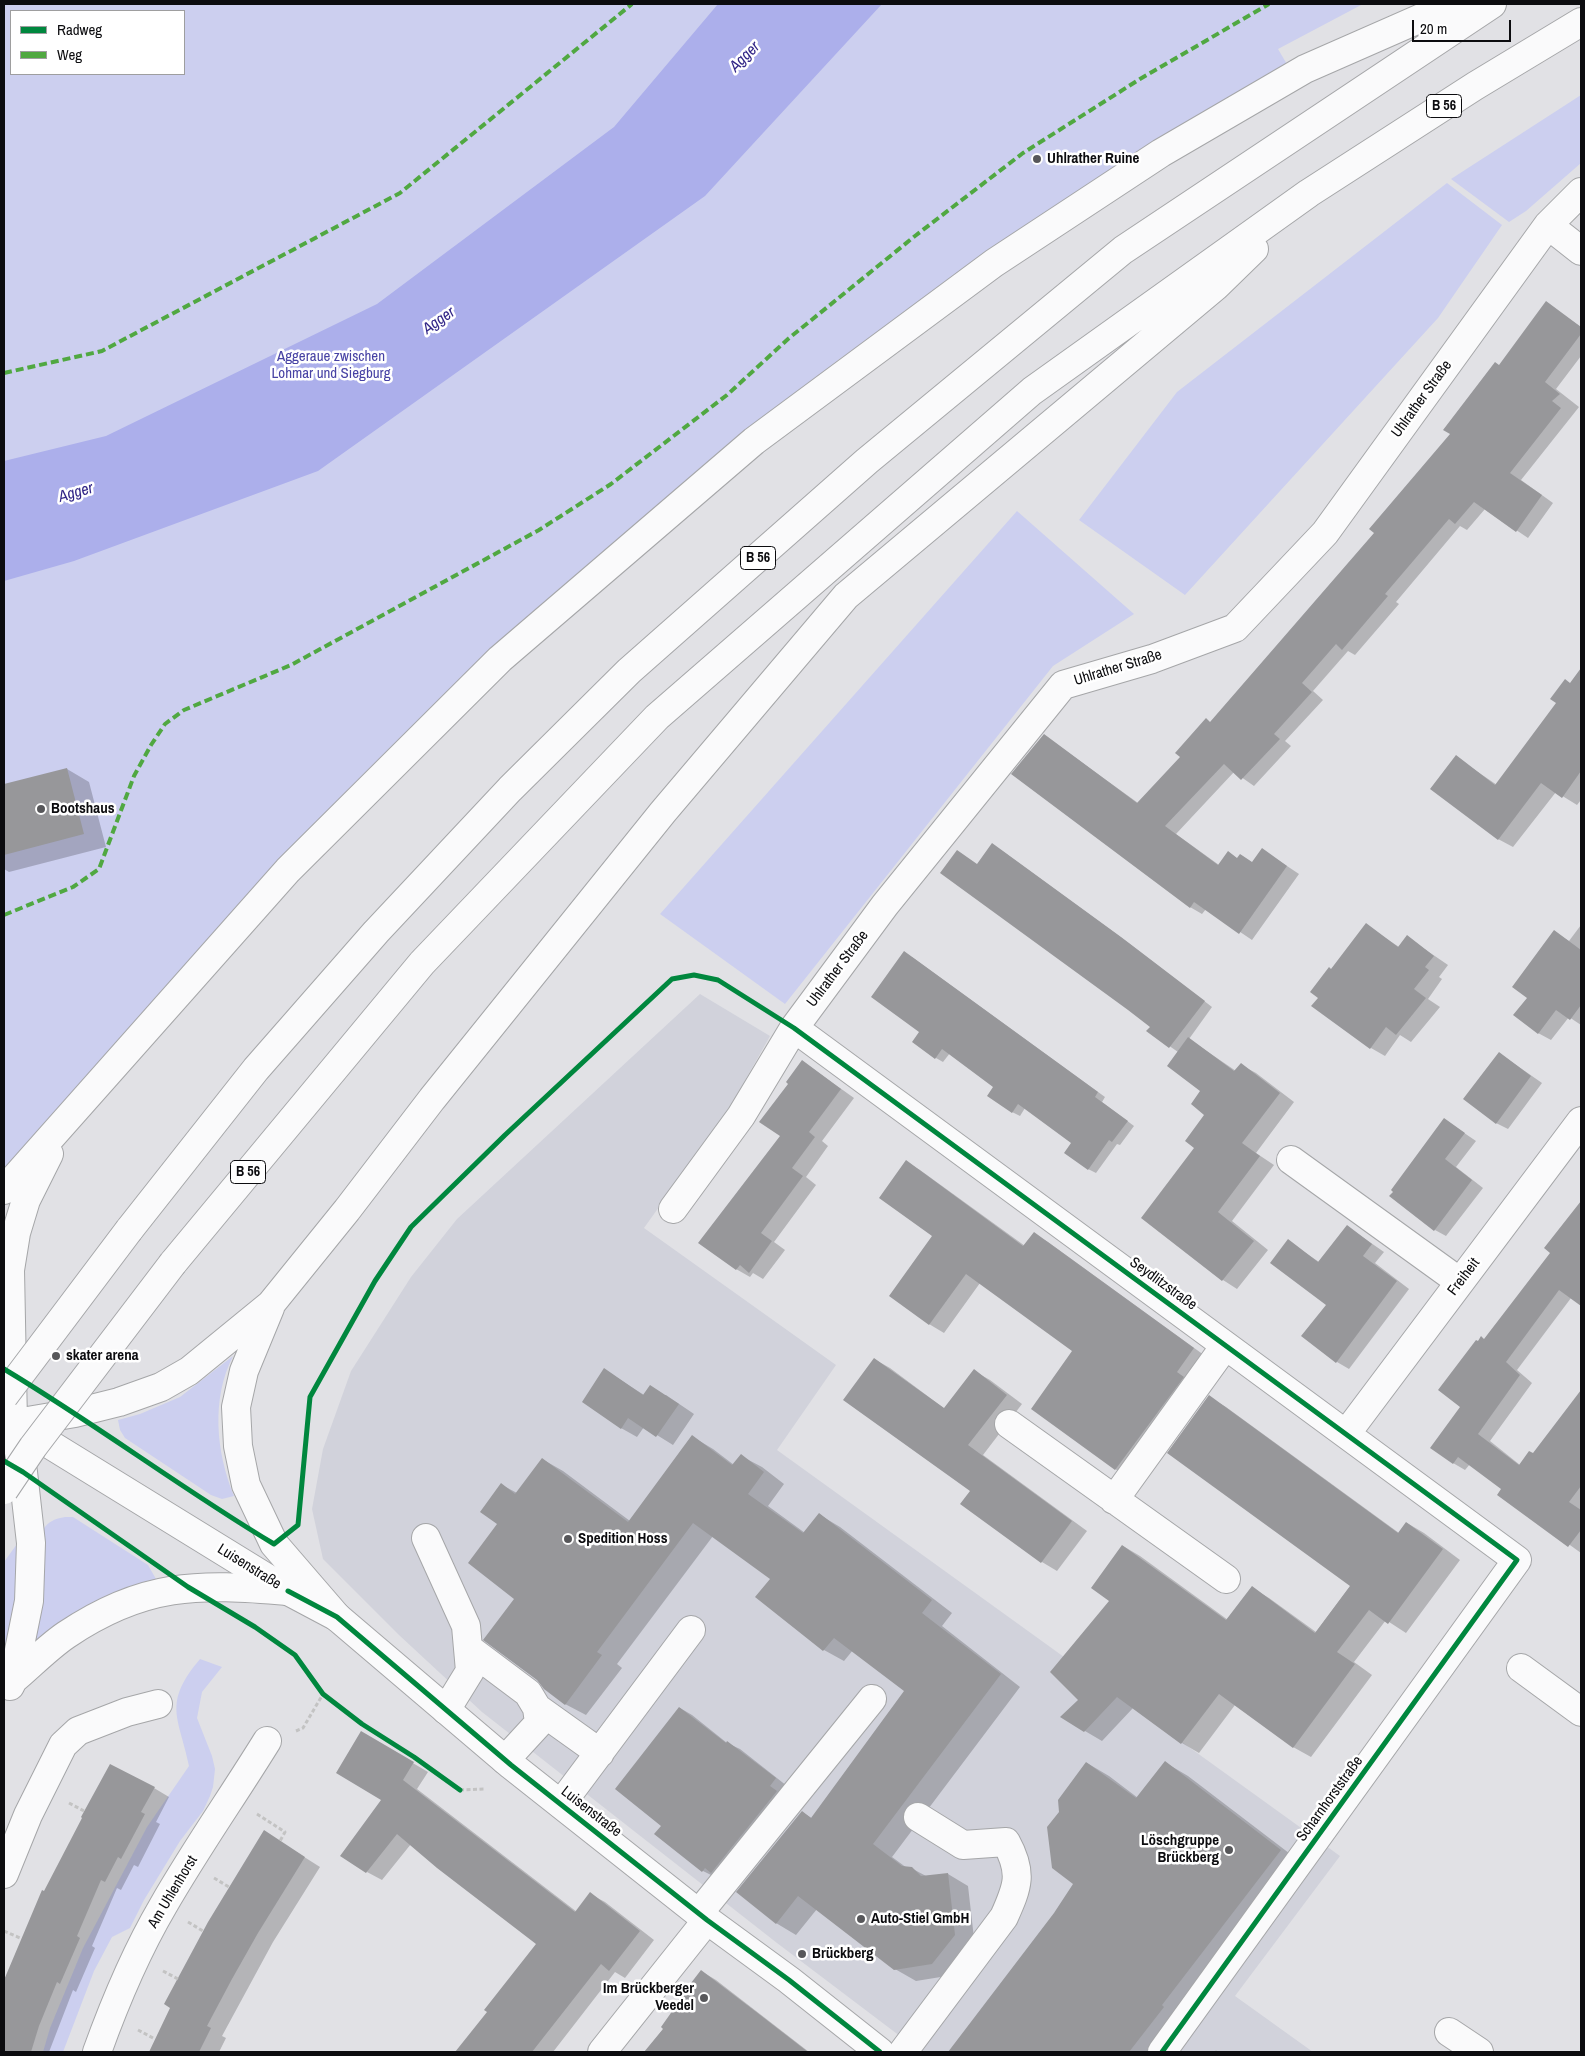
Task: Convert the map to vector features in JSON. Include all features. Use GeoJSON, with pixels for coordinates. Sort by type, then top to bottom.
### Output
{"type":"FeatureCollection","features":[{"type":"Feature","properties":{"kind":"main road"},"geometry":{"type":"LineString","coordinates":[[4,1190],[288,870],[493,666],[754,441],[994,263],[1161,153],[1304,69],[1453,4]]}},
{"type":"Feature","properties":{"kind":"main road","name":"B 56"},"geometry":{"type":"LineString","coordinates":[[4,1396],[130,1230],[256,1069],[376,932],[510,789],[629,671],[867,461],[1123,250],[1492,4]]}},
{"type":"Feature","properties":{"kind":"main road","name":"B 56"},"geometry":{"type":"LineString","coordinates":[[4,1490],[33,1447],[173,1263],[422,962],[657,717],[1032,391],[1309,194],[1475,86],[1581,22]]}},
{"type":"Feature","properties":{"kind":"main road","name":"Uhlrather Straße"},"geometry":{"type":"LineString","coordinates":[[673,1209],[741,1116],[794,1028],[885,905],[1063,686],[1152,659],[1235,628],[1319,540],[1548,225],[1581,192]]}},
{"type":"Feature","properties":{"kind":"main road"},"geometry":{"type":"LineString","coordinates":[[7,1421],[75,1413],[119,1402],[161,1387],[189,1371],[271,1304],[348,1210],[432,1099],[663,812],[846,596],[1216,286],[1309,194]]}},
{"type":"Feature","properties":{"kind":"main road"},"geometry":{"type":"LineString","coordinates":[[1548,225],[1581,251]]}},
{"type":"Feature","properties":{"kind":"main road","name":"Seydlitzstraße"},"geometry":{"type":"LineString","coordinates":[[794,1028],[1517,1560]]}},
{"type":"Feature","properties":{"kind":"main road"},"geometry":{"type":"LineString","coordinates":[[9,1688],[30,1601],[30,1543],[22,1472],[7,1421],[10,1270],[16,1233],[26,1200],[66,1120]]}},
{"type":"Feature","properties":{"kind":"main road","name":"Freiheit"},"geometry":{"type":"LineString","coordinates":[[1346,1434],[1581,1121]]}},
{"type":"Feature","properties":{"kind":"main road"},"geometry":{"type":"LineString","coordinates":[[1291,1160],[1460,1282]]}},
{"type":"Feature","properties":{"kind":"main road"},"geometry":{"type":"LineString","coordinates":[[271,1304],[244,1371],[236,1407],[238,1446],[246,1485],[274,1544],[337,1617]]}},
{"type":"Feature","properties":{"kind":"main road"},"geometry":{"type":"LineString","coordinates":[[1114,1500],[1226,1346]]}},
{"type":"Feature","properties":{"kind":"main road","name":"Luisenstraße"},"geometry":{"type":"LineString","coordinates":[[7,1421],[288,1591],[337,1617],[505,1760],[880,2052]]}},
{"type":"Feature","properties":{"kind":"main road"},"geometry":{"type":"LineString","coordinates":[[1009,1424],[1226,1579]]}},
{"type":"Feature","properties":{"kind":"main road"},"geometry":{"type":"LineString","coordinates":[[426,1538],[466,1626],[470,1670],[446,1710]]}},
{"type":"Feature","properties":{"kind":"main road","name":"Scharnhorststraße"},"geometry":{"type":"LineString","coordinates":[[1162,2052],[1517,1560]]}},
{"type":"Feature","properties":{"kind":"main road"},"geometry":{"type":"LineString","coordinates":[[9,1688],[64,1636],[100,1614],[147,1595],[188,1587],[239,1586],[288,1591]]}},
{"type":"Feature","properties":{"kind":"main road"},"geometry":{"type":"LineString","coordinates":[[561,1804],[691,1630]]}},
{"type":"Feature","properties":{"kind":"main road"},"geometry":{"type":"LineString","coordinates":[[468,1648],[528,1692],[537,1708],[539,1723],[505,1760]]}},
{"type":"Feature","properties":{"kind":"main road"},"geometry":{"type":"LineString","coordinates":[[1522,1668],[1581,1712]]}},
{"type":"Feature","properties":{"kind":"main road"},"geometry":{"type":"LineString","coordinates":[[602,2052],[703,1916],[872,1698]]}},
{"type":"Feature","properties":{"kind":"main road"},"geometry":{"type":"LineString","coordinates":[[4,1874],[28,1815],[63,1745],[78,1731],[127,1712],[158,1704]]}},
{"type":"Feature","properties":{"kind":"main road"},"geometry":{"type":"LineString","coordinates":[[537,1708],[600,1753]]}},
{"type":"Feature","properties":{"kind":"main road","name":"Am Uhlenhorst"},"geometry":{"type":"LineString","coordinates":[[97,2052],[136,1957],[162,1907],[267,1741]]}},
{"type":"Feature","properties":{"kind":"main road"},"geometry":{"type":"LineString","coordinates":[[904,2052],[1004,1917],[1014,1894],[1018,1873],[1015,1858],[1006,1842],[963,1845],[918,1817]]}},
{"type":"Feature","properties":{"kind":"main road"},"geometry":{"type":"LineString","coordinates":[[1449,2032],[1479,2052]]}},
{"type":"Feature","properties":{"kind":"path"},"geometry":{"type":"LineString","coordinates":[[318,1686],[323,1694],[331,1700]]}},
{"type":"Feature","properties":{"kind":"path"},"geometry":{"type":"LineString","coordinates":[[267,1741],[302,1728],[323,1694]]}},
{"type":"Feature","properties":{"kind":"path"},"geometry":{"type":"LineString","coordinates":[[452,1785],[460,1790],[485,1789]]}},
{"type":"Feature","properties":{"kind":"path"},"geometry":{"type":"LineString","coordinates":[[232,1798],[285,1832],[280,1841]]}},
{"type":"Feature","properties":{"kind":"path"},"geometry":{"type":"LineString","coordinates":[[4,1931],[20,1938]]}},
{"type":"Feature","properties":{"kind":"shaded area"},"geometry":{"type":"Polygon","coordinates":[[[700,994],[770,1036],[729,1109],[644,1228],[836,1365],[777,1450],[1340,1856],[1235,1996],[1313,2052],[921,2052],[777,1943],[482,1712],[399,1635],[323,1559],[312,1509],[323,1449],[351,1371],[411,1277],[457,1219],[700,994]]]}},
{"type":"Feature","properties":{"kind":"green space","name":"Aggeraue zwischen Lohmar und Siegburg"},"geometry":{"type":"Polygon","coordinates":[[[4,4],[1363,4],[1278,49],[1288,66],[1095,184],[838,360],[553,606],[4,1190],[4,4]]]}},
{"type":"Feature","properties":{"kind":"green space"},"geometry":{"type":"Polygon","coordinates":[[[1581,95],[1581,163],[1526,211],[1509,222],[1451,179],[1581,95]]]}},
{"type":"Feature","properties":{"kind":"green space"},"geometry":{"type":"Polygon","coordinates":[[[1447,183],[1502,225],[1438,318],[1185,595],[1079,520],[1177,392],[1447,183]]]}},
{"type":"Feature","properties":{"kind":"green space"},"geometry":{"type":"Polygon","coordinates":[[[1017,511],[1134,614],[1053,666],[785,1004],[660,914],[1017,511]]]}},
{"type":"Feature","properties":{"kind":"green space"},"geometry":{"type":"Polygon","coordinates":[[[233,1356],[221,1390],[219,1426],[223,1462],[234,1496],[222,1499],[211,1495],[125,1438],[120,1430],[118,1420],[140,1414],[180,1397],[233,1356]]]}},
{"type":"Feature","properties":{"kind":"green space"},"geometry":{"type":"Polygon","coordinates":[[[73,1517],[148,1565],[156,1579],[32,1649],[41,1590],[43,1530],[52,1521],[73,1517]]]}},
{"type":"Feature","properties":{"kind":"green space"},"geometry":{"type":"Polygon","coordinates":[[[17,1544],[18,1581],[7,1648],[4,1654],[4,1562],[17,1544]]]}},
{"type":"Feature","properties":{"kind":"green space"},"geometry":{"type":"Polygon","coordinates":[[[200,1659],[222,1667],[202,1692],[197,1718],[215,1769],[210,1796],[203,1811],[180,1841],[144,1900],[130,1928],[112,1937],[94,1971],[63,2052],[43,2052],[50,2028],[83,1948],[147,1827],[189,1766],[176,1711],[177,1700],[188,1675],[200,1659]]]}},
{"type":"Feature","properties":{"kind":"water","name":"Agger"},"geometry":{"type":"Polygon","coordinates":[[[718,4],[882,4],[705,196],[318,471],[74,561],[4,581],[4,461],[106,436],[377,304],[614,127],[718,4]]]}},
{"type":"Feature","properties":{"kind":"building"},"geometry":{"type":"Polygon","coordinates":[[[1546,301],[1581,327],[1581,334],[1545,382],[1560,394],[1552,401],[1561,408],[1510,473],[1542,495],[1516,532],[1474,502],[1455,524],[1449,519],[1385,594],[1388,596],[1342,650],[1336,644],[1302,683],[1312,692],[1274,734],[1280,739],[1241,780],[1224,764],[1165,826],[1218,865],[1228,851],[1237,858],[1240,854],[1252,862],[1262,848],[1287,866],[1239,934],[1194,902],[1190,908],[1011,774],[1044,734],[1137,803],[1180,757],[1175,753],[1206,718],[1210,722],[1374,533],[1369,529],[1450,434],[1443,430],[1495,362],[1499,365],[1546,301]]]}},
{"type":"Feature","properties":{"kind":"building"},"geometry":{"type":"Polygon","coordinates":[[[1581,668],[1581,771],[1562,798],[1541,783],[1498,840],[1430,789],[1456,755],[1495,785],[1556,703],[1550,699],[1565,679],[1570,683],[1581,668]]]}},
{"type":"Feature","properties":{"kind":"building","name":"Bootshaus"},"geometry":{"type":"Polygon","coordinates":[[[67,768],[84,834],[4,855],[4,784],[67,768]]]}},
{"type":"Feature","properties":{"kind":"building"},"geometry":{"type":"Polygon","coordinates":[[[992,843],[1205,1001],[1169,1048],[1146,1031],[1150,1027],[1128,1010],[940,873],[957,850],[977,864],[992,843]]]}},
{"type":"Feature","properties":{"kind":"building"},"geometry":{"type":"Polygon","coordinates":[[[1366,923],[1398,947],[1407,935],[1434,956],[1425,967],[1429,970],[1414,989],[1426,998],[1396,1035],[1386,1027],[1370,1049],[1311,1006],[1318,998],[1310,992],[1329,967],[1331,969],[1366,923]]]}},
{"type":"Feature","properties":{"kind":"building"},"geometry":{"type":"Polygon","coordinates":[[[1554,930],[1581,950],[1581,1005],[1570,1020],[1556,1010],[1538,1034],[1513,1015],[1527,998],[1512,987],[1554,930]]]}},
{"type":"Feature","properties":{"kind":"building"},"geometry":{"type":"Polygon","coordinates":[[[904,951],[1098,1092],[1095,1097],[1128,1121],[1112,1142],[1109,1140],[1088,1170],[1064,1153],[1071,1143],[1018,1104],[1012,1113],[987,1096],[993,1087],[942,1049],[935,1059],[912,1042],[919,1032],[871,997],[904,951]]]}},
{"type":"Feature","properties":{"kind":"building"},"geometry":{"type":"Polygon","coordinates":[[[1188,1037],[1234,1071],[1241,1063],[1280,1093],[1242,1143],[1260,1156],[1218,1212],[1254,1241],[1222,1281],[1141,1218],[1194,1148],[1185,1141],[1204,1115],[1191,1104],[1200,1091],[1167,1066],[1188,1037]]]}},
{"type":"Feature","properties":{"kind":"building"},"geometry":{"type":"Polygon","coordinates":[[[1499,1052],[1531,1076],[1496,1124],[1463,1099],[1499,1052]]]}},
{"type":"Feature","properties":{"kind":"building"},"geometry":{"type":"Polygon","coordinates":[[[802,1060],[841,1089],[809,1132],[815,1137],[792,1168],[803,1176],[761,1233],[772,1241],[749,1273],[740,1265],[736,1270],[698,1243],[780,1136],[759,1122],[788,1084],[786,1082],[802,1060]]]}},
{"type":"Feature","properties":{"kind":"building"},"geometry":{"type":"Polygon","coordinates":[[[1444,1118],[1465,1133],[1445,1159],[1472,1180],[1434,1231],[1389,1196],[1393,1192],[1391,1190],[1444,1118]]]}},
{"type":"Feature","properties":{"kind":"building"},"geometry":{"type":"Polygon","coordinates":[[[906,1160],[1023,1246],[1034,1232],[1194,1348],[1177,1372],[1184,1377],[1115,1470],[1031,1409],[1072,1351],[966,1274],[929,1325],[889,1296],[932,1236],[879,1198],[906,1160]]]}},
{"type":"Feature","properties":{"kind":"building"},"geometry":{"type":"Polygon","coordinates":[[[1581,1201],[1581,1306],[1559,1290],[1506,1362],[1520,1375],[1478,1434],[1519,1465],[1529,1451],[1533,1453],[1581,1390],[1581,1486],[1569,1502],[1581,1510],[1581,1530],[1568,1547],[1497,1495],[1501,1489],[1458,1457],[1453,1464],[1430,1448],[1460,1407],[1438,1390],[1476,1340],[1478,1341],[1481,1336],[1484,1339],[1550,1253],[1544,1248],[1581,1201]]]}},
{"type":"Feature","properties":{"kind":"building"},"geometry":{"type":"Polygon","coordinates":[[[1347,1225],[1372,1244],[1363,1256],[1397,1281],[1336,1363],[1301,1336],[1326,1305],[1270,1263],[1288,1239],[1318,1262],[1347,1225]]]}},
{"type":"Feature","properties":{"kind":"building"},"geometry":{"type":"Polygon","coordinates":[[[874,1358],[944,1408],[974,1369],[1007,1395],[968,1445],[1072,1521],[1041,1563],[960,1504],[970,1491],[843,1400],[874,1358]]]}},
{"type":"Feature","properties":{"kind":"building"},"geometry":{"type":"Polygon","coordinates":[[[604,1368],[643,1395],[650,1385],[679,1404],[656,1437],[628,1418],[621,1429],[582,1402],[604,1368]]]}},
{"type":"Feature","properties":{"kind":"building"},"geometry":{"type":"Polygon","coordinates":[[[1209,1395],[1398,1533],[1406,1522],[1443,1549],[1388,1624],[1369,1610],[1337,1652],[1355,1664],[1293,1748],[1219,1694],[1181,1744],[1117,1697],[1084,1732],[1060,1717],[1078,1700],[1050,1672],[1109,1601],[1091,1588],[1122,1545],[1226,1620],[1252,1586],[1315,1633],[1350,1586],[1167,1453],[1209,1395]]]}},
{"type":"Feature","properties":{"kind":"building"},"geometry":{"type":"Polygon","coordinates":[[[692,1435],[732,1465],[741,1454],[764,1472],[748,1494],[803,1533],[819,1513],[932,1600],[922,1613],[1001,1674],[873,1844],[902,1866],[912,1867],[921,1876],[948,1873],[955,1935],[932,1964],[894,1970],[798,1896],[776,1924],[736,1892],[802,1811],[811,1818],[904,1691],[834,1638],[823,1651],[755,1597],[770,1579],[693,1523],[597,1652],[602,1655],[565,1705],[544,1689],[537,1680],[483,1640],[514,1599],[468,1563],[497,1524],[480,1512],[501,1483],[515,1494],[542,1458],[628,1522],[692,1435]]]}},
{"type":"Feature","properties":{"kind":"building"},"geometry":{"type":"Polygon","coordinates":[[[679,1707],[776,1778],[770,1786],[777,1791],[711,1873],[705,1868],[702,1872],[654,1834],[661,1826],[615,1789],[679,1707]]]}},
{"type":"Feature","properties":{"kind":"building"},"geometry":{"type":"Polygon","coordinates":[[[361,1731],[414,1762],[403,1780],[575,1912],[590,1892],[640,1931],[609,1971],[601,1964],[532,2052],[455,2052],[487,2012],[484,2010],[536,1944],[437,1868],[397,1834],[366,1873],[340,1856],[381,1800],[336,1773],[361,1731]]]}},
{"type":"Feature","properties":{"kind":"building"},"geometry":{"type":"Polygon","coordinates":[[[1165,1761],[1281,1850],[1162,2005],[1164,2007],[1129,2052],[948,2052],[1054,1913],[1073,1884],[1052,1868],[1047,1827],[1059,1812],[1058,1800],[1086,1762],[1136,1798],[1165,1761]]]}},
{"type":"Feature","properties":{"kind":"building"},"geometry":{"type":"Polygon","coordinates":[[[110,1764],[155,1787],[141,1812],[145,1814],[121,1859],[118,1857],[105,1882],[101,1880],[77,1936],[80,1938],[60,1984],[57,1982],[39,2026],[31,2052],[4,2052],[4,1980],[42,1890],[44,1891],[110,1764]]]}},
{"type":"Feature","properties":{"kind":"building"},"geometry":{"type":"Polygon","coordinates":[[[264,1830],[305,1857],[232,1979],[207,2026],[211,2028],[199,2052],[149,2052],[170,2008],[164,2004],[208,1922],[264,1830]]]}},
{"type":"Feature","properties":{"kind":"building"},"geometry":{"type":"Polygon","coordinates":[[[701,1970],[808,2052],[644,2052],[663,2029],[661,2027],[673,2010],[671,2009],[701,1970]]]}},
{"type":"Feature","properties":{"kind":"marked path"},"geometry":{"type":"LineString","coordinates":[[4,373],[102,351],[400,193],[632,4]]}},
{"type":"Feature","properties":{"kind":"marked path"},"geometry":{"type":"LineString","coordinates":[[4,915],[73,887],[99,869],[134,776],[165,724],[184,710],[291,665],[539,530],[611,484],[727,395],[788,339],[915,236],[1023,153],[1140,79],[1269,4]]}},
{"type":"Feature","properties":{"kind":"cycle path"},"geometry":{"type":"LineString","coordinates":[[4,1369],[274,1544],[298,1525],[310,1397],[375,1281],[411,1227],[505,1135],[672,979],[694,975],[718,980],[794,1028],[1517,1560],[1162,2052]]}},
{"type":"Feature","properties":{"kind":"cycle path"},"geometry":{"type":"LineString","coordinates":[[4,1461],[23,1472],[188,1587],[255,1627],[295,1655],[323,1694],[362,1724],[414,1757],[460,1790]]}},
{"type":"Feature","properties":{"kind":"cycle path"},"geometry":{"type":"LineString","coordinates":[[288,1591],[337,1617],[511,1765],[707,1920],[789,1980],[880,2052]]}},
{"type":"Feature","properties":{"kind":"place","name":"Uhlrather Ruine"},"geometry":{"type":"Point","coordinates":[1037,159]}},
{"type":"Feature","properties":{"kind":"place","name":"Bootshaus"},"geometry":{"type":"Point","coordinates":[41,809]}},
{"type":"Feature","properties":{"kind":"place","name":"skater arena"},"geometry":{"type":"Point","coordinates":[56,1356]}},
{"type":"Feature","properties":{"kind":"place","name":"Spedition Hoss"},"geometry":{"type":"Point","coordinates":[568,1539]}},
{"type":"Feature","properties":{"kind":"place","name":"Löschgruppe Brückberg"},"geometry":{"type":"Point","coordinates":[1229,1850]}},
{"type":"Feature","properties":{"kind":"place","name":"Auto-Stiel GmbH"},"geometry":{"type":"Point","coordinates":[861,1919]}},
{"type":"Feature","properties":{"kind":"place","name":"Brückberg"},"geometry":{"type":"Point","coordinates":[802,1954]}},
{"type":"Feature","properties":{"kind":"place","name":"Im Brückberger Veedel"},"geometry":{"type":"Point","coordinates":[704,1998]}}]}
